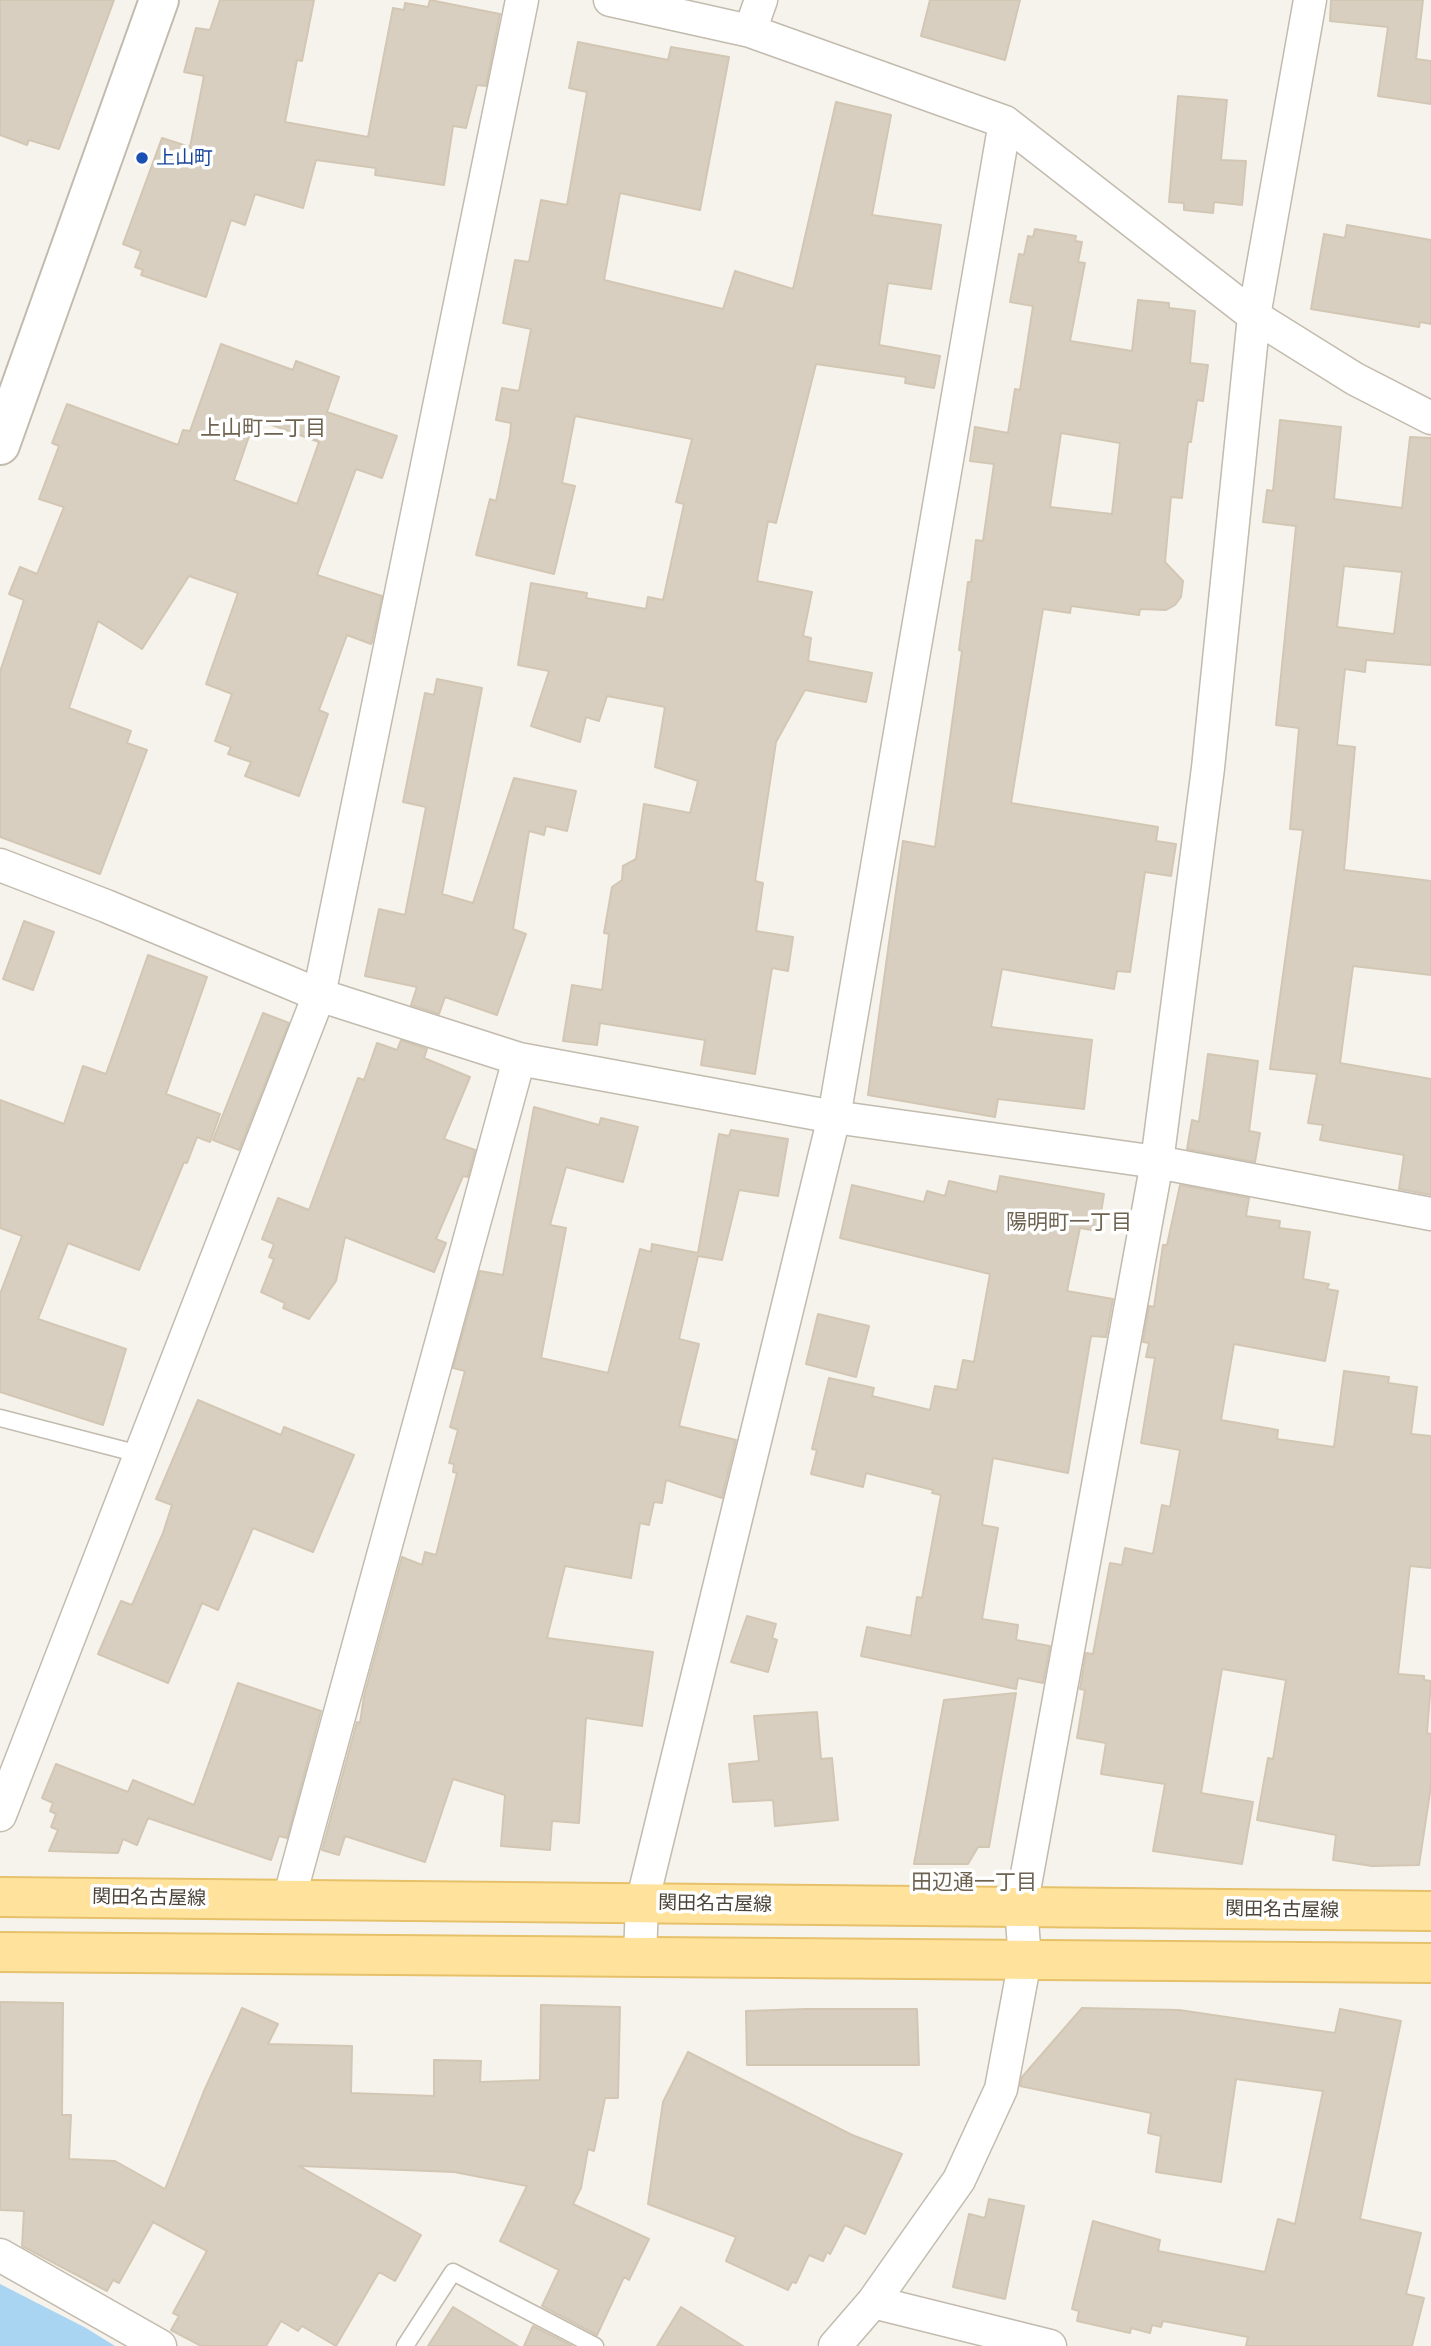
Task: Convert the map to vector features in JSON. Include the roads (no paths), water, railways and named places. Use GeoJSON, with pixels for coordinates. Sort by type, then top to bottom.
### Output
{"type":"FeatureCollection","features":[{"type":"Feature","properties":{"kind":"main road","name":"関田名古屋線"},"geometry":{"type":"LineString","coordinates":[[0,1897],[1431,1911]]}},
{"type":"Feature","properties":{"kind":"main road"},"geometry":{"type":"LineString","coordinates":[[0,1952],[1431,1963]]}},
{"type":"Feature","properties":{"kind":"street"},"geometry":{"type":"LineString","coordinates":[[0,445],[159,0]]}},
{"type":"Feature","properties":{"kind":"street"},"geometry":{"type":"LineString","coordinates":[[0,1815],[319,995],[522,0]]}},
{"type":"Feature","properties":{"kind":"street"},"geometry":{"type":"LineString","coordinates":[[610,0],[750,30],[1005,122],[1254,316],[1355,379],[1431,418]]}},
{"type":"Feature","properties":{"kind":"street"},"geometry":{"type":"LineString","coordinates":[[750,30],[761,0]]}},
{"type":"Feature","properties":{"kind":"street"},"geometry":{"type":"LineString","coordinates":[[835,2346],[873,2302],[959,2180],[1001,2089],[1025,1960],[1021,1907],[1157,1163],[1208,768],[1254,316],[1310,0]]}},
{"type":"Feature","properties":{"kind":"street"},"geometry":{"type":"LineString","coordinates":[[640,1957],[642,1903],[834,1117],[1005,122]]}},
{"type":"Feature","properties":{"kind":"street"},"geometry":{"type":"LineString","coordinates":[[0,865],[106,905],[319,995],[519,1059],[834,1117],[1157,1163],[1431,1214]]}},
{"type":"Feature","properties":{"kind":"street"},"geometry":{"type":"LineString","coordinates":[[289,1899],[519,1059]]}},
{"type":"Feature","properties":{"kind":"street"},"geometry":{"type":"LineString","coordinates":[[0,2255],[160,2346]]}},
{"type":"Feature","properties":{"kind":"street"},"geometry":{"type":"LineString","coordinates":[[873,2302],[1050,2346]]}},
{"type":"Feature","properties":{"kind":"lane"},"geometry":{"type":"LineString","coordinates":[[0,1418],[139,1454]]}},
{"type":"Feature","properties":{"kind":"lane"},"geometry":{"type":"LineString","coordinates":[[405,2346],[453,2272],[595,2346]]}},
{"type":"Feature","properties":{"kind":"water"},"geometry":{"type":"Polygon","coordinates":[[[0,2284],[86,2328],[115,2346],[0,2346],[0,2284]]]}},
{"type":"Feature","properties":{"kind":"place","name":"上山町"},"geometry":{"type":"Point","coordinates":[142,158]}},
{"type":"Feature","properties":{"kind":"district","name":"上山町二丁目"},"geometry":{"type":"Point","coordinates":[263,429]}},
{"type":"Feature","properties":{"kind":"district","name":"陽明町一丁目"},"geometry":{"type":"Point","coordinates":[1069,1223]}},
{"type":"Feature","properties":{"kind":"district","name":"田辺通一丁目"},"geometry":{"type":"Point","coordinates":[974,1883]}}]}
